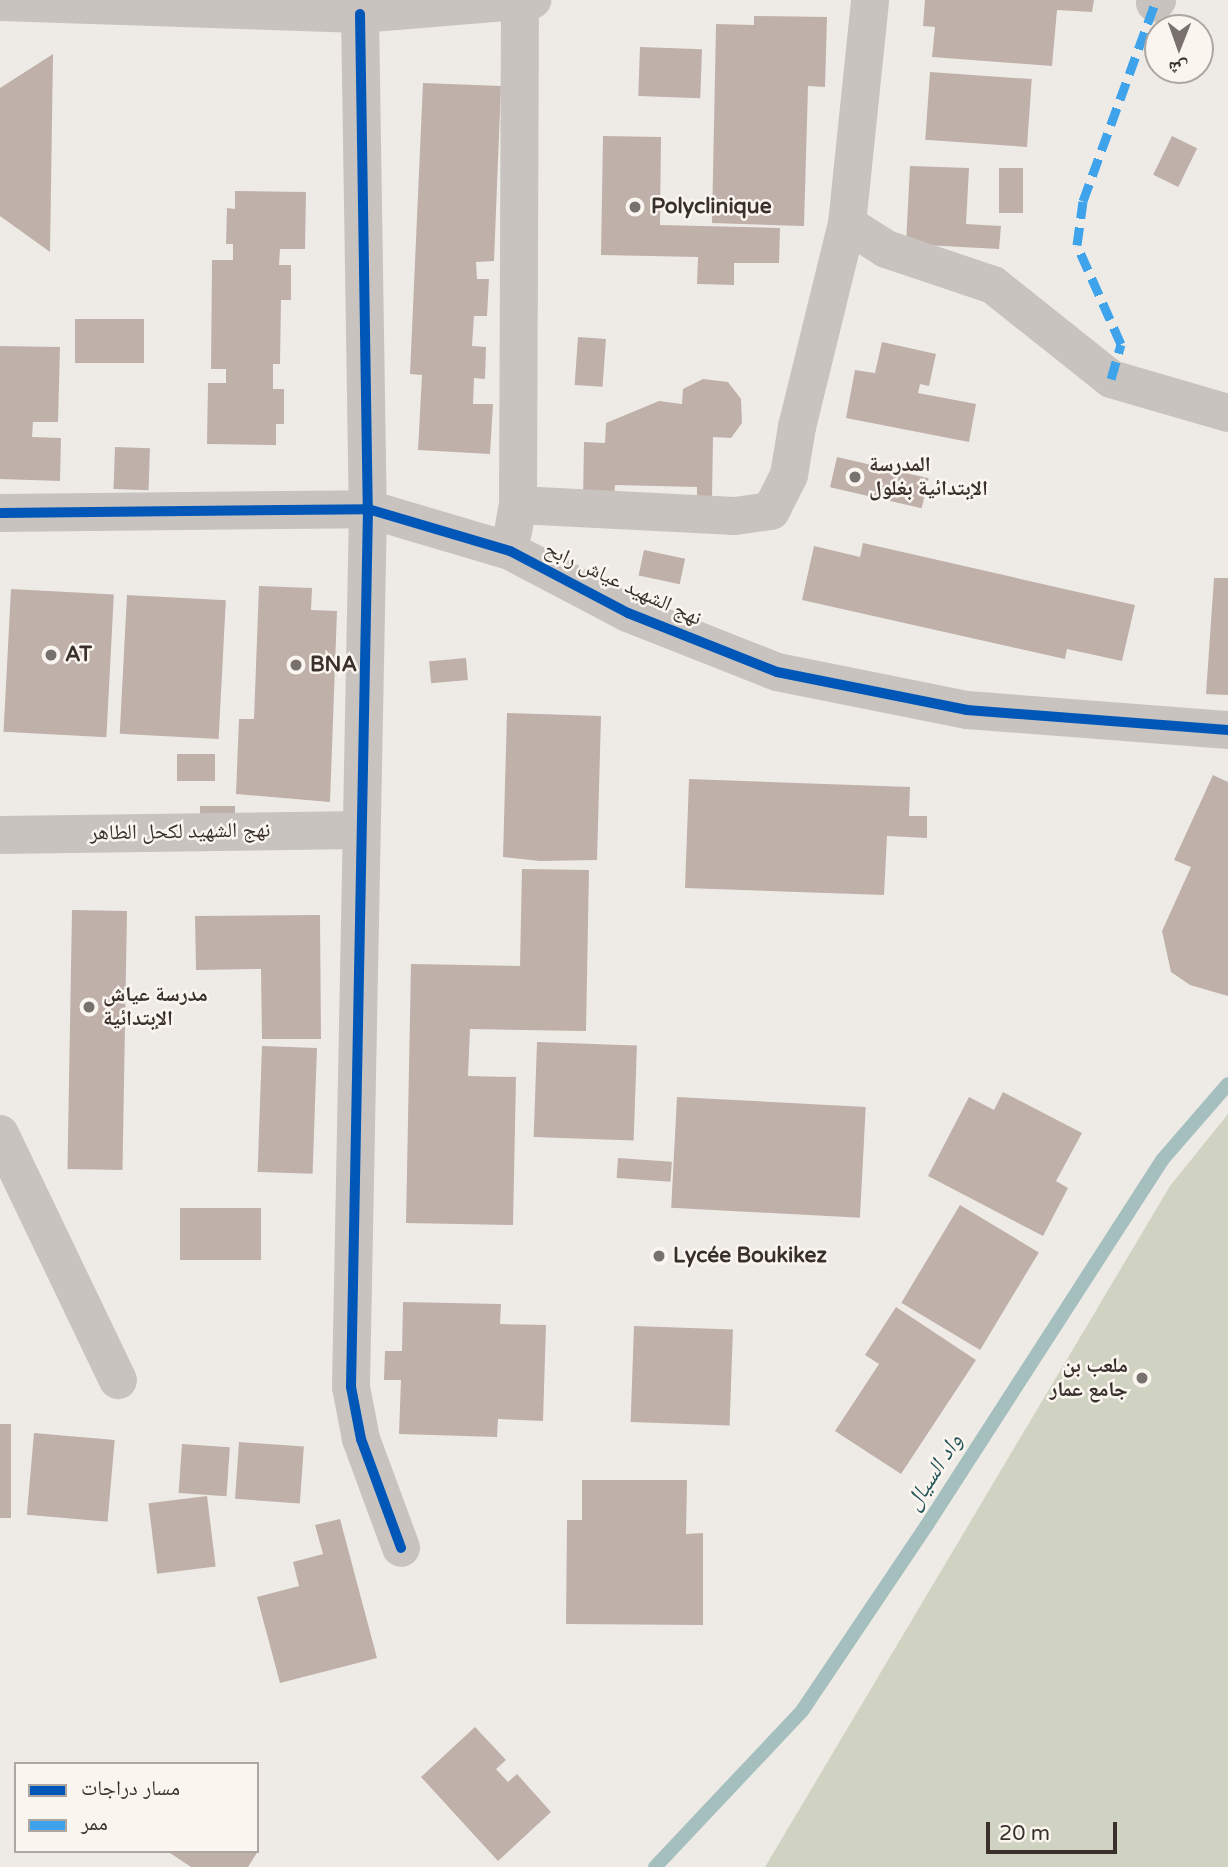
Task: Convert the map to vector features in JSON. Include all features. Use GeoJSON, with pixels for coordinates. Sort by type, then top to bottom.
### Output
{"type":"FeatureCollection","features":[{"type":"Feature","properties":{"kind":"street"},"geometry":{"type":"LineString","coordinates":[[518,506],[735,516],[771,511],[789,475],[797,427],[847,224],[870,0]]}},
{"type":"Feature","properties":{"kind":"street"},"geometry":{"type":"LineString","coordinates":[[0,2],[360,14],[526,2],[518,506],[510,551]]}},
{"type":"Feature","properties":{"kind":"street"},"geometry":{"type":"LineString","coordinates":[[360,14],[368,509],[351,1387],[361,1440],[401,1548]]}},
{"type":"Feature","properties":{"kind":"street"},"geometry":{"type":"LineString","coordinates":[[847,224],[886,249],[993,285],[1111,379],[1228,413]]}},
{"type":"Feature","properties":{"kind":"street","name":"نهج الشهيد عياش رابح"},"geometry":{"type":"LineString","coordinates":[[0,513],[368,509],[510,551],[628,612],[777,672],[967,710],[1228,730]]}},
{"type":"Feature","properties":{"kind":"street","name":"نهج الشهيد لكحل الطاهر"},"geometry":{"type":"LineString","coordinates":[[0,835],[361,830]]}},
{"type":"Feature","properties":{"kind":"street"},"geometry":{"type":"LineString","coordinates":[[0,1134],[118,1381]]}},
{"type":"Feature","properties":{"kind":"green space","name":"ملعب بن جامع عمار"},"geometry":{"type":"Polygon","coordinates":[[[1228,1114],[1228,1867],[765,1867],[1170,1186],[1228,1114]]]}},
{"type":"Feature","properties":{"kind":"building"},"geometry":{"type":"Polygon","coordinates":[[[925,0],[1094,0],[1092,12],[1057,10],[1052,66],[932,57],[935,27],[923,26],[925,0]]]}},
{"type":"Feature","properties":{"kind":"building"},"geometry":{"type":"Polygon","coordinates":[[[754,16],[827,17],[825,87],[808,86],[804,226],[712,223],[716,24],[754,25],[754,16]]]}},
{"type":"Feature","properties":{"kind":"building"},"geometry":{"type":"Polygon","coordinates":[[[640,47],[702,49],[700,98],[638,96],[640,47]]]}},
{"type":"Feature","properties":{"kind":"building"},"geometry":{"type":"Polygon","coordinates":[[[53,54],[50,252],[0,216],[0,88],[53,54]]]}},
{"type":"Feature","properties":{"kind":"building"},"geometry":{"type":"Polygon","coordinates":[[[930,72],[1032,79],[1027,147],[925,140],[930,72]]]}},
{"type":"Feature","properties":{"kind":"building"},"geometry":{"type":"Polygon","coordinates":[[[423,83],[501,86],[494,261],[476,262],[477,279],[489,279],[487,316],[474,316],[472,346],[486,347],[485,379],[474,378],[473,404],[493,404],[490,454],[418,450],[422,375],[410,374],[423,83]]]}},
{"type":"Feature","properties":{"kind":"building"},"geometry":{"type":"Polygon","coordinates":[[[603,136],[661,137],[660,225],[780,228],[779,263],[734,263],[734,285],[697,284],[698,257],[601,255],[603,136]]]}},
{"type":"Feature","properties":{"kind":"building"},"geometry":{"type":"Polygon","coordinates":[[[1172,136],[1197,148],[1178,187],[1153,175],[1172,136]]]}},
{"type":"Feature","properties":{"kind":"building"},"geometry":{"type":"Polygon","coordinates":[[[910,166],[969,168],[966,224],[1001,226],[999,249],[906,244],[910,166]]]}},
{"type":"Feature","properties":{"kind":"building"},"geometry":{"type":"Polygon","coordinates":[[[999,168],[1023,168],[1023,213],[999,213],[999,168]]]}},
{"type":"Feature","properties":{"kind":"building"},"geometry":{"type":"Polygon","coordinates":[[[235,191],[306,192],[305,249],[280,249],[279,265],[291,265],[291,300],[281,300],[280,364],[273,364],[273,389],[284,389],[284,424],[276,424],[276,445],[207,444],[208,383],[226,383],[226,369],[211,369],[212,260],[233,260],[233,244],[226,244],[227,208],[235,209],[235,191]]]}},
{"type":"Feature","properties":{"kind":"building"},"geometry":{"type":"Polygon","coordinates":[[[75,319],[144,319],[144,363],[75,363],[75,319]]]}},
{"type":"Feature","properties":{"kind":"building"},"geometry":{"type":"Polygon","coordinates":[[[578,337],[606,339],[603,387],[575,385],[578,337]]]}},
{"type":"Feature","properties":{"kind":"building"},"geometry":{"type":"Polygon","coordinates":[[[882,342],[936,354],[929,386],[920,384],[918,393],[976,404],[969,442],[846,418],[855,370],[875,373],[882,342]]]}},
{"type":"Feature","properties":{"kind":"building"},"geometry":{"type":"Polygon","coordinates":[[[0,346],[60,347],[58,422],[33,422],[32,437],[61,438],[60,481],[0,479],[0,346]]]}},
{"type":"Feature","properties":{"kind":"building"},"geometry":{"type":"Polygon","coordinates":[[[703,379],[728,382],[741,399],[742,423],[731,438],[713,437],[712,499],[697,498],[697,487],[615,485],[614,501],[583,500],[584,442],[605,443],[606,423],[659,401],[682,404],[683,389],[703,379]]]}},
{"type":"Feature","properties":{"kind":"building"},"geometry":{"type":"Polygon","coordinates":[[[115,447],[150,448],[149,490],[114,489],[115,447]]]}},
{"type":"Feature","properties":{"kind":"building"},"geometry":{"type":"Polygon","coordinates":[[[837,457],[929,478],[922,508],[830,487],[837,457]]]}},
{"type":"Feature","properties":{"kind":"building"},"geometry":{"type":"Polygon","coordinates":[[[863,543],[1135,605],[1122,661],[1067,649],[1065,659],[802,600],[814,546],[860,557],[863,543]]]}},
{"type":"Feature","properties":{"kind":"building"},"geometry":{"type":"Polygon","coordinates":[[[644,550],[685,559],[680,584],[639,575],[644,550]]]}},
{"type":"Feature","properties":{"kind":"building"},"geometry":{"type":"Polygon","coordinates":[[[1214,578],[1228,578],[1228,695],[1206,694],[1214,578]]]}},
{"type":"Feature","properties":{"kind":"building","name":"BNA"},"geometry":{"type":"Polygon","coordinates":[[[259,586],[312,588],[311,610],[337,611],[330,802],[236,794],[239,719],[254,719],[259,586]]]}},
{"type":"Feature","properties":{"kind":"building"},"geometry":{"type":"Polygon","coordinates":[[[11,589],[114,594],[106,737],[4,732],[11,589]]]}},
{"type":"Feature","properties":{"kind":"building"},"geometry":{"type":"Polygon","coordinates":[[[127,595],[226,600],[219,739],[120,734],[127,595]]]}},
{"type":"Feature","properties":{"kind":"building"},"geometry":{"type":"Polygon","coordinates":[[[466,658],[468,680],[431,683],[429,661],[466,658]]]}},
{"type":"Feature","properties":{"kind":"building"},"geometry":{"type":"Polygon","coordinates":[[[507,713],[601,716],[597,860],[540,861],[503,857],[507,713]]]}},
{"type":"Feature","properties":{"kind":"building"},"geometry":{"type":"Polygon","coordinates":[[[177,754],[215,754],[215,781],[177,781],[177,754]]]}},
{"type":"Feature","properties":{"kind":"building"},"geometry":{"type":"Polygon","coordinates":[[[1213,775],[1228,782],[1228,996],[1190,985],[1171,972],[1162,931],[1191,867],[1174,860],[1213,775]]]}},
{"type":"Feature","properties":{"kind":"building"},"geometry":{"type":"Polygon","coordinates":[[[689,779],[910,787],[909,816],[927,816],[927,838],[887,836],[884,895],[685,888],[689,779]]]}},
{"type":"Feature","properties":{"kind":"building"},"geometry":{"type":"Polygon","coordinates":[[[200,806],[235,806],[235,825],[200,825],[200,806]]]}},
{"type":"Feature","properties":{"kind":"building"},"geometry":{"type":"Polygon","coordinates":[[[522,869],[589,870],[586,1031],[470,1029],[468,1076],[516,1077],[513,1225],[406,1223],[411,964],[520,966],[522,869]]]}},
{"type":"Feature","properties":{"kind":"building"},"geometry":{"type":"Polygon","coordinates":[[[72,910],[127,911],[122,1170],[67,1169],[72,910]]]}},
{"type":"Feature","properties":{"kind":"building"},"geometry":{"type":"Polygon","coordinates":[[[320,915],[321,1039],[262,1039],[261,969],[196,970],[195,916],[320,915]]]}},
{"type":"Feature","properties":{"kind":"building"},"geometry":{"type":"Polygon","coordinates":[[[537,1042],[637,1045],[634,1140],[534,1137],[537,1042]]]}},
{"type":"Feature","properties":{"kind":"building"},"geometry":{"type":"Polygon","coordinates":[[[262,1046],[317,1048],[313,1174],[258,1172],[262,1046]]]}},
{"type":"Feature","properties":{"kind":"building"},"geometry":{"type":"Polygon","coordinates":[[[1003,1092],[1082,1133],[1056,1181],[1068,1188],[1043,1236],[928,1176],[969,1097],[994,1110],[1003,1092]]]}},
{"type":"Feature","properties":{"kind":"building"},"geometry":{"type":"Polygon","coordinates":[[[677,1097],[866,1107],[860,1218],[671,1208],[677,1097]]]}},
{"type":"Feature","properties":{"kind":"building"},"geometry":{"type":"Polygon","coordinates":[[[618,1158],[672,1162],[670,1182],[617,1178],[618,1158]]]}},
{"type":"Feature","properties":{"kind":"building"},"geometry":{"type":"Polygon","coordinates":[[[960,1205],[1039,1252],[980,1350],[901,1303],[960,1205]]]}},
{"type":"Feature","properties":{"kind":"building"},"geometry":{"type":"Polygon","coordinates":[[[180,1208],[261,1208],[261,1260],[180,1260],[180,1208]]]}},
{"type":"Feature","properties":{"kind":"building"},"geometry":{"type":"Polygon","coordinates":[[[403,1302],[501,1304],[500,1324],[546,1325],[543,1421],[498,1419],[497,1437],[399,1434],[401,1380],[384,1380],[385,1351],[402,1351],[403,1302]]]}},
{"type":"Feature","properties":{"kind":"building"},"geometry":{"type":"Polygon","coordinates":[[[896,1307],[976,1360],[901,1474],[835,1431],[879,1364],[865,1355],[896,1307]]]}},
{"type":"Feature","properties":{"kind":"building"},"geometry":{"type":"Polygon","coordinates":[[[634,1326],[733,1329],[730,1425],[631,1422],[634,1326]]]}},
{"type":"Feature","properties":{"kind":"building"},"geometry":{"type":"Polygon","coordinates":[[[0,1424],[11,1424],[11,1518],[0,1518],[0,1424]]]}},
{"type":"Feature","properties":{"kind":"building"},"geometry":{"type":"Polygon","coordinates":[[[34,1433],[115,1440],[108,1522],[27,1515],[34,1433]]]}},
{"type":"Feature","properties":{"kind":"building"},"geometry":{"type":"Polygon","coordinates":[[[239,1442],[304,1447],[300,1503],[235,1499],[239,1442]]]}},
{"type":"Feature","properties":{"kind":"building"},"geometry":{"type":"Polygon","coordinates":[[[182,1444],[230,1447],[226,1496],[179,1493],[182,1444]]]}},
{"type":"Feature","properties":{"kind":"building"},"geometry":{"type":"Polygon","coordinates":[[[582,1480],[687,1480],[686,1534],[703,1533],[703,1625],[566,1624],[567,1520],[582,1520],[582,1480]]]}},
{"type":"Feature","properties":{"kind":"building"},"geometry":{"type":"Polygon","coordinates":[[[207,1496],[216,1566],[157,1574],[148,1503],[207,1496]]]}},
{"type":"Feature","properties":{"kind":"building"},"geometry":{"type":"Polygon","coordinates":[[[340,1519],[377,1658],[280,1683],[257,1597],[299,1586],[293,1562],[323,1554],[315,1525],[340,1519]]]}},
{"type":"Feature","properties":{"kind":"building"},"geometry":{"type":"Polygon","coordinates":[[[475,1727],[506,1760],[496,1769],[508,1782],[517,1774],[551,1812],[498,1861],[421,1777],[475,1727]]]}},
{"type":"Feature","properties":{"kind":"building"},"geometry":{"type":"Polygon","coordinates":[[[170,1853],[257,1853],[248,1867],[191,1867],[170,1853]]]}},
{"type":"Feature","properties":{"kind":"waterway","name":"واد السيال"},"geometry":{"type":"LineString","coordinates":[[655,1867],[802,1711],[927,1525],[1163,1159],[1228,1084]]}},
{"type":"Feature","properties":{"kind":"marked path"},"geometry":{"type":"LineString","coordinates":[[1111,379],[1121,344],[1077,245],[1083,201],[1155,3]]}},
{"type":"Feature","properties":{"kind":"cycle path"},"geometry":{"type":"LineString","coordinates":[[360,14],[368,509],[351,1387],[361,1439],[401,1548]]}},
{"type":"Feature","properties":{"kind":"cycle path"},"geometry":{"type":"LineString","coordinates":[[0,513],[368,509],[510,551],[628,613],[777,672],[967,710],[1228,730]]}},
{"type":"Feature","properties":{"kind":"place","name":"Polyclinique"},"geometry":{"type":"Point","coordinates":[635,207]}},
{"type":"Feature","properties":{"kind":"place","name":"المدرسة الإبتدائية بغلول"},"geometry":{"type":"Point","coordinates":[855,477]}},
{"type":"Feature","properties":{"kind":"place","name":"AT"},"geometry":{"type":"Point","coordinates":[51,655]}},
{"type":"Feature","properties":{"kind":"place","name":"BNA"},"geometry":{"type":"Point","coordinates":[296,665]}},
{"type":"Feature","properties":{"kind":"place","name":"مدرسة عياش الإبتدائية"},"geometry":{"type":"Point","coordinates":[89,1007]}},
{"type":"Feature","properties":{"kind":"place","name":"Lycée Boukikez"},"geometry":{"type":"Point","coordinates":[659,1256]}},
{"type":"Feature","properties":{"kind":"place","name":"ملعب بن جامع عمار"},"geometry":{"type":"Point","coordinates":[1142,1378]}}]}
